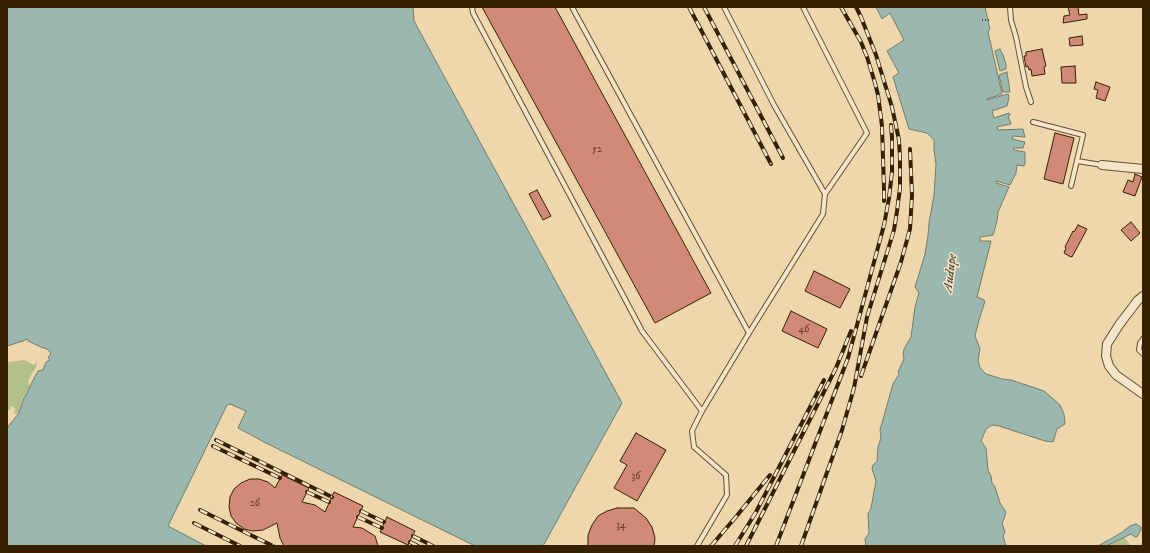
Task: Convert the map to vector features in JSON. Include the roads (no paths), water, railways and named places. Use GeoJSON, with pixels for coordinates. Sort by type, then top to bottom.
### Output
{"type":"FeatureCollection","features":[{"type":"Feature","properties":{"kind":"street"},"geometry":{"type":"LineString","coordinates":[[1102,164],[1143,169]]}},
{"type":"Feature","properties":{"kind":"street"},"geometry":{"type":"LineString","coordinates":[[1143,296],[1138,300],[1119,325],[1107,344],[1106,356],[1109,366],[1116,375],[1143,394]]}},
{"type":"Feature","properties":{"kind":"lane"},"geometry":{"type":"LineString","coordinates":[[472,7],[473,13],[642,331],[702,411]]}},
{"type":"Feature","properties":{"kind":"lane"},"geometry":{"type":"LineString","coordinates":[[572,7],[749,333]]}},
{"type":"Feature","properties":{"kind":"lane"},"geometry":{"type":"LineString","coordinates":[[724,7],[774,105],[825,194]]}},
{"type":"Feature","properties":{"kind":"lane"},"geometry":{"type":"LineString","coordinates":[[697,546],[727,496],[726,476],[694,447],[692,431],[702,411],[749,333],[823,214],[825,194],[867,133],[803,7]]}},
{"type":"Feature","properties":{"kind":"lane"},"geometry":{"type":"LineString","coordinates":[[1010,7],[1011,20],[1016,36],[1026,87],[1031,102]]}},
{"type":"Feature","properties":{"kind":"lane"},"geometry":{"type":"LineString","coordinates":[[1033,122],[1083,135],[1071,186]]}},
{"type":"Feature","properties":{"kind":"lane"},"geometry":{"type":"LineString","coordinates":[[1077,161],[1102,164]]}},
{"type":"Feature","properties":{"kind":"lane"},"geometry":{"type":"LineString","coordinates":[[1143,339],[1140,343],[1140,350],[1143,354]]}},
{"type":"Feature","properties":{"kind":"water"},"geometry":{"type":"Polygon","coordinates":[[[7,7],[413,7],[414,21],[622,403],[543,546],[475,546],[238,428],[246,411],[230,404],[227,405],[168,526],[206,546],[7,546],[7,428],[19,413],[24,398],[38,371],[43,370],[46,362],[50,360],[48,358],[51,353],[46,348],[28,341],[27,339],[7,346],[7,7]]]}},
{"type":"Feature","properties":{"kind":"water","name":"Audupe"},"geometry":{"type":"Polygon","coordinates":[[[876,7],[985,7],[990,29],[988,32],[1002,94],[987,100],[1008,94],[1009,97],[1007,106],[992,111],[994,118],[1009,113],[1010,115],[1008,116],[1011,124],[997,127],[998,130],[1023,129],[1025,137],[1013,136],[1012,139],[1025,142],[1023,148],[1013,148],[1014,150],[1025,152],[1025,164],[1024,166],[1017,165],[1016,173],[1010,185],[996,181],[996,183],[1009,187],[998,212],[993,235],[980,237],[980,241],[991,241],[977,297],[985,301],[975,336],[980,349],[978,360],[980,368],[986,374],[1011,380],[1044,391],[1060,405],[1064,414],[1065,424],[1057,429],[1053,442],[1045,441],[999,426],[992,425],[986,429],[981,441],[986,448],[988,470],[992,483],[995,487],[1000,503],[1006,512],[1002,523],[1005,532],[1003,536],[1006,546],[866,546],[865,539],[869,533],[868,514],[871,508],[876,481],[872,469],[873,465],[877,461],[878,447],[881,438],[880,430],[893,384],[899,374],[898,372],[904,359],[904,349],[911,337],[915,307],[919,293],[915,287],[925,254],[934,195],[936,164],[934,140],[927,133],[909,129],[893,77],[899,73],[887,51],[904,40],[890,13],[882,19],[876,7]]]}},
{"type":"Feature","properties":{"kind":"water"},"geometry":{"type":"Polygon","coordinates":[[[1000,49],[1006,64],[1006,69],[1000,71],[995,51],[1000,49]]]}},
{"type":"Feature","properties":{"kind":"water"},"geometry":{"type":"Polygon","coordinates":[[[1007,72],[1010,92],[1003,92],[999,75],[1007,72]]]}},
{"type":"Feature","properties":{"kind":"water"},"geometry":{"type":"Polygon","coordinates":[[[1136,524],[1141,527],[1137,537],[1131,534],[1106,546],[1098,546],[1130,526],[1136,524]]]}},
{"type":"Feature","properties":{"kind":"railway"},"geometry":{"type":"LineString","coordinates":[[689,7],[771,164]]}},
{"type":"Feature","properties":{"kind":"railway"},"geometry":{"type":"LineString","coordinates":[[704,7],[783,158]]}},
{"type":"Feature","properties":{"kind":"railway"},"geometry":{"type":"LineString","coordinates":[[841,7],[861,42],[878,95],[882,126],[884,201]]}},
{"type":"Feature","properties":{"kind":"railway"},"geometry":{"type":"LineString","coordinates":[[801,546],[842,430],[854,388],[867,317],[894,230],[900,188],[899,140],[892,107],[876,55],[856,7]]}},
{"type":"Feature","properties":{"kind":"railway"},"geometry":{"type":"LineString","coordinates":[[776,546],[848,358],[884,225],[889,198],[892,172],[891,125]]}},
{"type":"Feature","properties":{"kind":"railway"},"geometry":{"type":"LineString","coordinates":[[861,376],[901,262],[910,229],[912,195],[910,149]]}},
{"type":"Feature","properties":{"kind":"railway"},"geometry":{"type":"LineString","coordinates":[[746,546],[836,368],[851,331]]}},
{"type":"Feature","properties":{"kind":"railway"},"geometry":{"type":"LineString","coordinates":[[735,546],[756,512],[824,380]]}},
{"type":"Feature","properties":{"kind":"railway"},"geometry":{"type":"LineString","coordinates":[[216,440],[332,497]]}},
{"type":"Feature","properties":{"kind":"railway"},"geometry":{"type":"LineString","coordinates":[[213,446],[280,478]]}},
{"type":"Feature","properties":{"kind":"railway"},"geometry":{"type":"LineString","coordinates":[[711,546],[770,475]]}},
{"type":"Feature","properties":{"kind":"railway"},"geometry":{"type":"LineString","coordinates":[[307,492],[329,502]]}},
{"type":"Feature","properties":{"kind":"railway"},"geometry":{"type":"LineString","coordinates":[[200,510],[273,546]]}},
{"type":"Feature","properties":{"kind":"railway"},"geometry":{"type":"LineString","coordinates":[[361,511],[384,522]]}},
{"type":"Feature","properties":{"kind":"railway"},"geometry":{"type":"LineString","coordinates":[[358,517],[382,528]]}},
{"type":"Feature","properties":{"kind":"railway"},"geometry":{"type":"LineString","coordinates":[[194,523],[240,546]]}},
{"type":"Feature","properties":{"kind":"railway"},"geometry":{"type":"LineString","coordinates":[[413,536],[433,546]]}},
{"type":"Feature","properties":{"kind":"railway"},"geometry":{"type":"LineString","coordinates":[[410,542],[418,546]]}}]}
